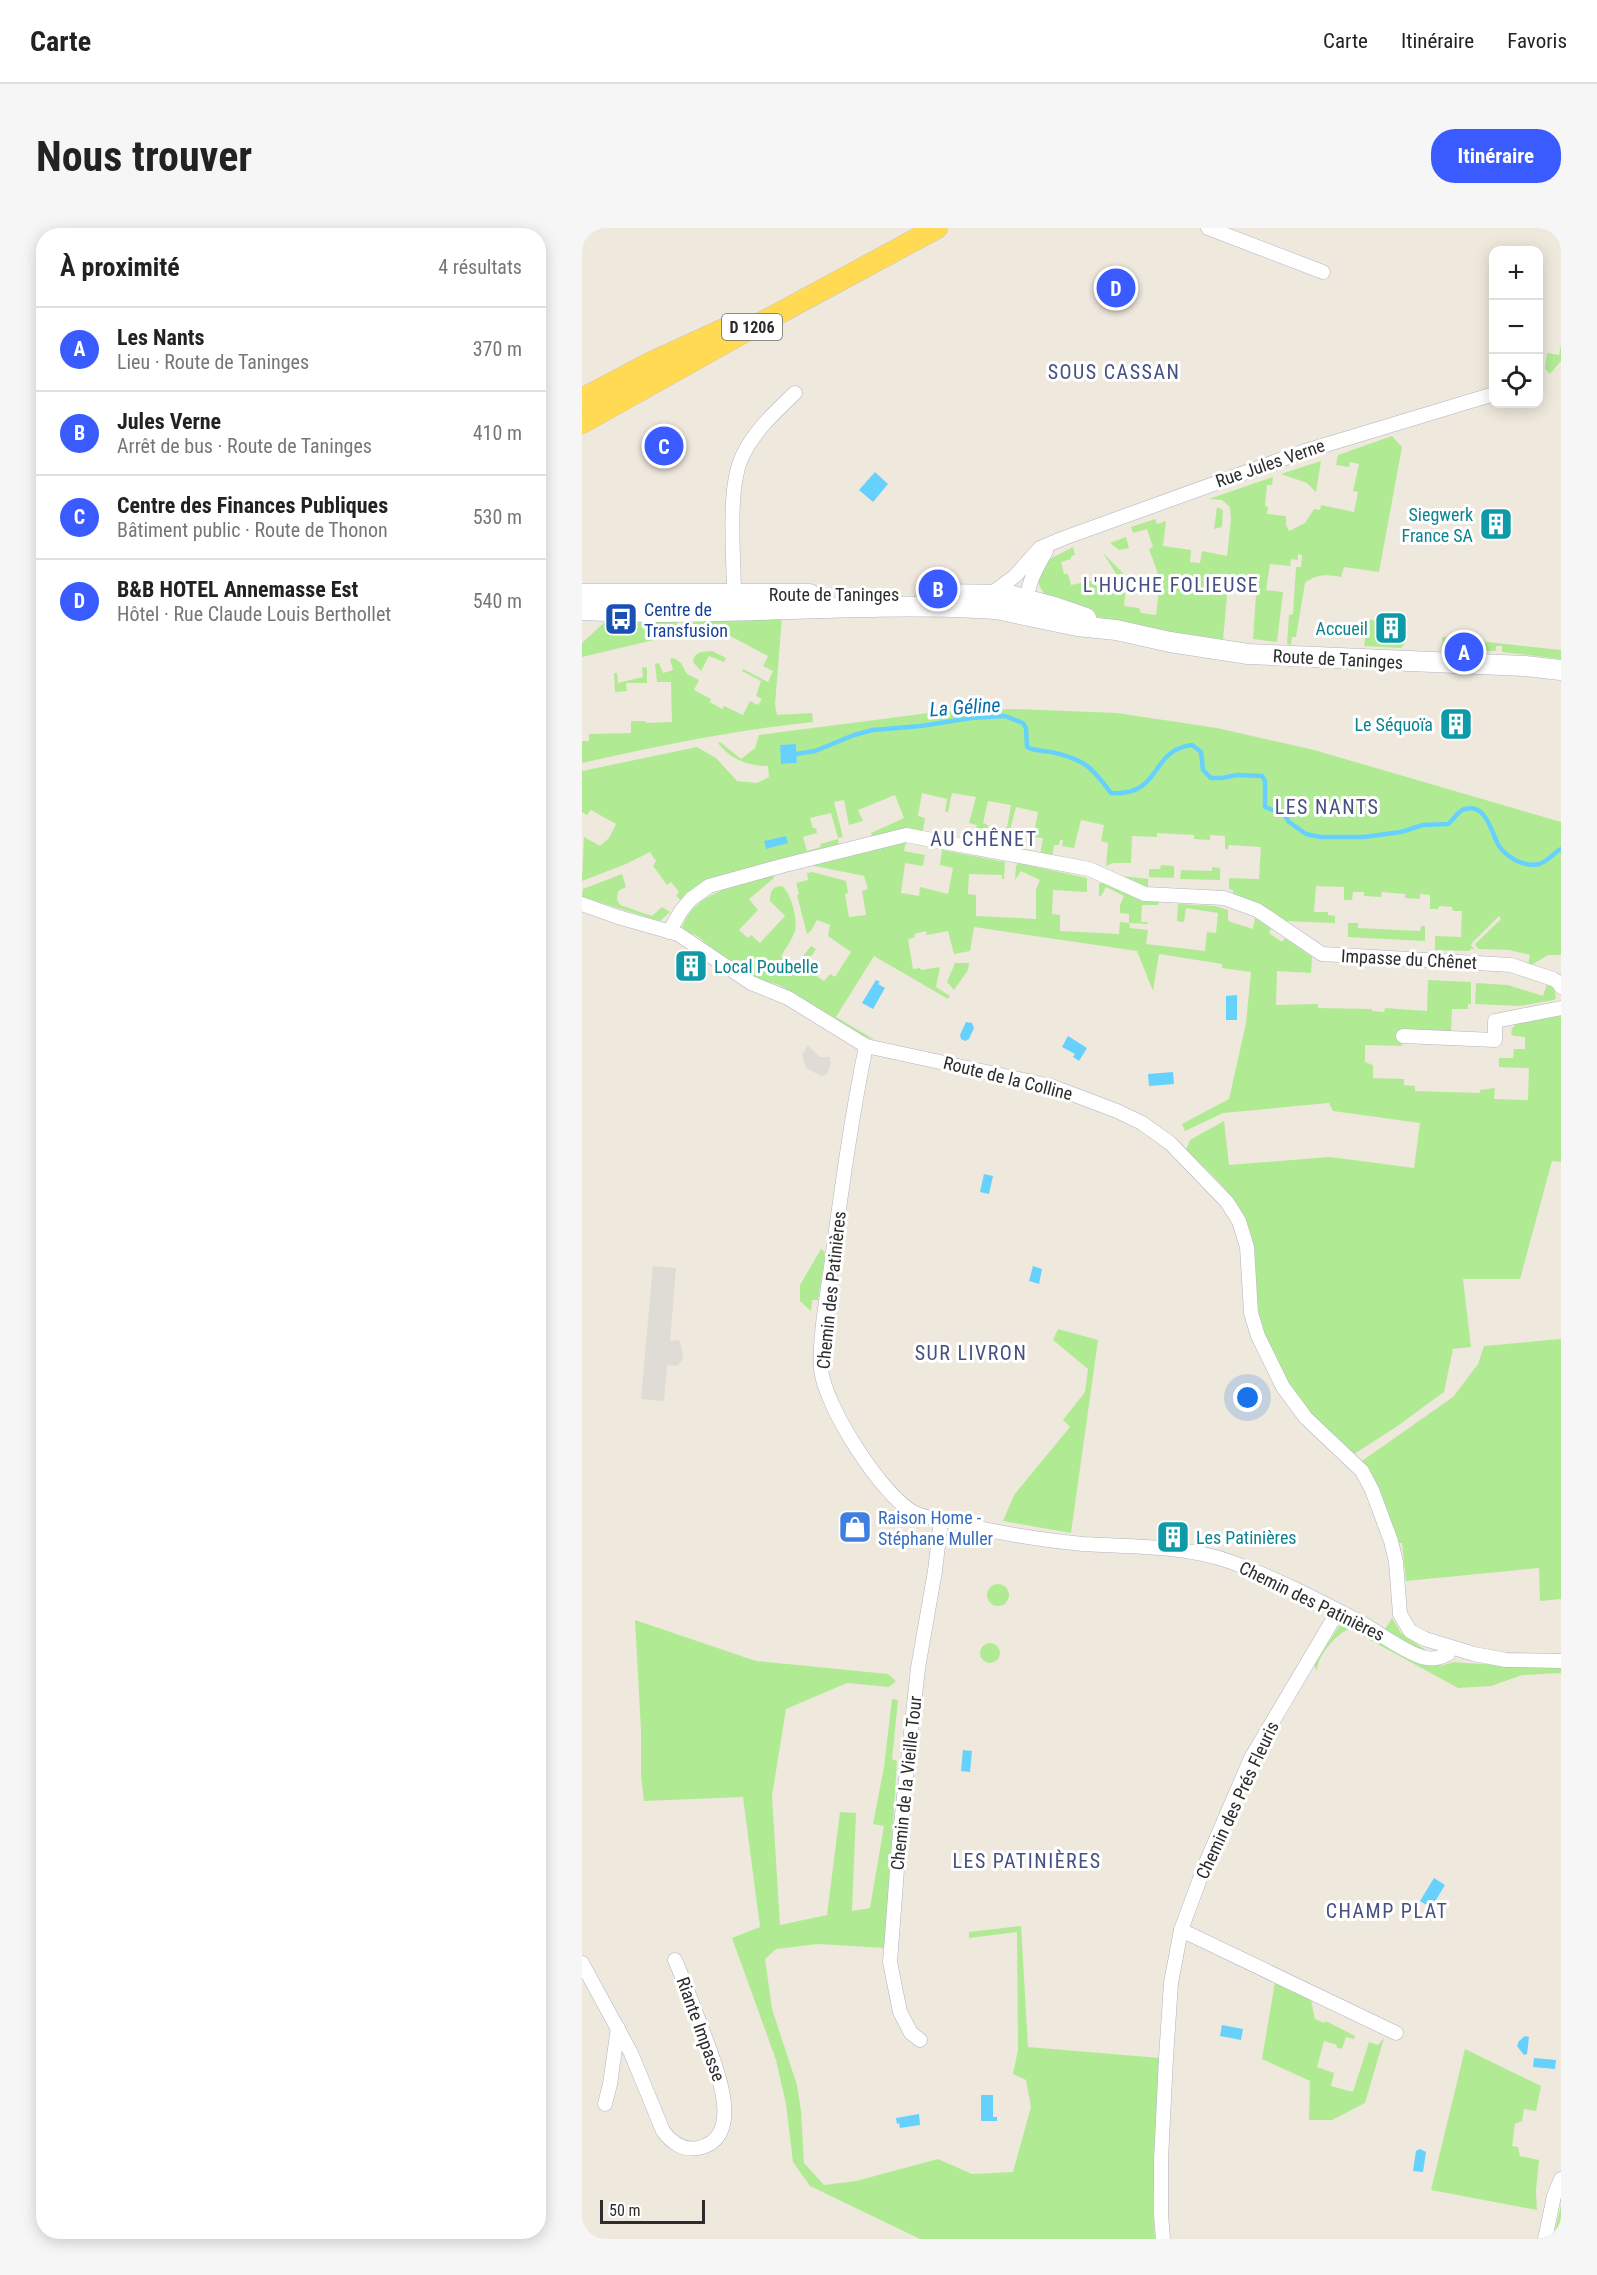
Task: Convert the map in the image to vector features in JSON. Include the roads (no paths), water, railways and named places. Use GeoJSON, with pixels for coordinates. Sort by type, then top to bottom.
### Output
{"type":"FeatureCollection","features":[{"type":"Feature","properties":{"kind":"main road","name":"D 1206"},"geometry":{"type":"LineString","coordinates":[[582,413],[744,320],[852,263],[908,228]]}},
{"type":"Feature","properties":{"kind":"main road","name":"D 1206"},"geometry":{"type":"LineString","coordinates":[[582,423],[937,228]]}},
{"type":"Feature","properties":{"kind":"main road"},"geometry":{"type":"LineString","coordinates":[[582,399],[652,362],[744,320]]}},
{"type":"Feature","properties":{"kind":"main road"},"geometry":{"type":"LineString","coordinates":[[582,437],[635,393]]}},
{"type":"Feature","properties":{"kind":"main road","name":"Route de Taninges"},"geometry":{"type":"LineString","coordinates":[[582,594],[991,594],[1063,610],[1116,630]]}},
{"type":"Feature","properties":{"kind":"main road"},"geometry":{"type":"LineString","coordinates":[[682,612],[689,606],[716,605],[734,595]]}},
{"type":"Feature","properties":{"kind":"main road","name":"Route de Taninges"},"geometry":{"type":"LineString","coordinates":[[582,610],[682,612],[824,606],[996,609],[1170,642],[1270,656],[1525,666],[1561,670]]}},
{"type":"Feature","properties":{"kind":"street"},"geometry":{"type":"LineString","coordinates":[[1208,228],[1323,272]]}},
{"type":"Feature","properties":{"kind":"street"},"geometry":{"type":"LineString","coordinates":[[734,595],[734,486],[737,468],[754,437],[795,393]]}},
{"type":"Feature","properties":{"kind":"street","name":"Rue Jules Verne"},"geometry":{"type":"LineString","coordinates":[[991,594],[1015,576],[1040,548],[1050,544],[1167,499],[1302,452],[1489,397]]}},
{"type":"Feature","properties":{"kind":"street"},"geometry":{"type":"LineString","coordinates":[[929,607],[942,601],[984,602],[1014,606],[1026,600],[1033,572],[1050,544]]}},
{"type":"Feature","properties":{"kind":"street","name":"Impasse du Chênet"},"geometry":{"type":"LineString","coordinates":[[669,932],[681,911],[703,889],[716,883],[906,835],[1089,870],[1144,894],[1224,898],[1257,910],[1322,954],[1511,965],[1553,979],[1561,987]]}},
{"type":"Feature","properties":{"kind":"street","name":"Route de la Colline"},"geometry":{"type":"LineString","coordinates":[[582,904],[678,934],[751,982],[788,998],[866,1046],[1051,1086],[1082,1096],[1142,1123],[1170,1143],[1227,1203],[1243,1231],[1247,1247],[1251,1313],[1270,1364],[1283,1387],[1306,1418],[1362,1471],[1372,1490],[1391,1541],[1396,1562],[1400,1614],[1403,1622],[1416,1635],[1449,1648],[1506,1660],[1561,1661]]}},
{"type":"Feature","properties":{"kind":"street"},"geometry":{"type":"LineString","coordinates":[[1403,1036],[1495,1040],[1496,1021],[1561,1008]]}},
{"type":"Feature","properties":{"kind":"street","name":"Chemin des Patinières"},"geometry":{"type":"LineString","coordinates":[[866,1046],[836,1231],[821,1356],[822,1376],[833,1410],[881,1483],[895,1498],[915,1513],[942,1520],[1065,1542],[1149,1548],[1204,1555],[1230,1562],[1272,1579],[1338,1611],[1424,1658],[1444,1656],[1448,1654],[1449,1648]]}},
{"type":"Feature","properties":{"kind":"street","name":"Chemin de la Vieille Tour"},"geometry":{"type":"LineString","coordinates":[[920,2040],[911,2033],[900,2012],[890,1962],[899,1843],[918,1668],[942,1520]]}},
{"type":"Feature","properties":{"kind":"street","name":"Chemin des Prés Fleuris"},"geometry":{"type":"LineString","coordinates":[[1163,2239],[1161,2160],[1166,2058],[1171,1983],[1181,1930],[1251,1758],[1338,1611]]}},
{"type":"Feature","properties":{"kind":"street"},"geometry":{"type":"LineString","coordinates":[[1181,1930],[1396,2033]]}},
{"type":"Feature","properties":{"kind":"street","name":"Riante Impasse"},"geometry":{"type":"LineString","coordinates":[[582,1963],[618,2028],[667,2137],[678,2145],[692,2149],[700,2148],[714,2140],[723,2116],[723,2092],[675,1960]]}},
{"type":"Feature","properties":{"kind":"street"},"geometry":{"type":"LineString","coordinates":[[605,2104],[618,2028]]}},
{"type":"Feature","properties":{"kind":"street"},"geometry":{"type":"LineString","coordinates":[[1545,2239],[1554,2196],[1561,2179]]}},
{"type":"Feature","properties":{"kind":"water"},"geometry":{"type":"Polygon","coordinates":[[[875,472],[888,484],[873,502],[859,490],[875,472]]]}},
{"type":"Feature","properties":{"kind":"water"},"geometry":{"type":"Polygon","coordinates":[[[796,744],[797,763],[781,764],[780,745],[796,744]]]}},
{"type":"Feature","properties":{"kind":"water"},"geometry":{"type":"Polygon","coordinates":[[[786,836],[788,843],[766,849],[764,841],[786,836]]]}},
{"type":"Feature","properties":{"kind":"water"},"geometry":{"type":"Polygon","coordinates":[[[876,980],[885,988],[873,1009],[862,1003],[876,980]]]}},
{"type":"Feature","properties":{"kind":"water"},"geometry":{"type":"Polygon","coordinates":[[[1237,995],[1237,1020],[1226,1020],[1226,996],[1237,995]]]}},
{"type":"Feature","properties":{"kind":"water"},"geometry":{"type":"Polygon","coordinates":[[[966,1022],[972,1023],[974,1028],[969,1039],[965,1041],[960,1035],[966,1022]]]}},
{"type":"Feature","properties":{"kind":"water"},"geometry":{"type":"Polygon","coordinates":[[[1068,1036],[1087,1048],[1079,1061],[1073,1057],[1075,1054],[1062,1047],[1068,1036]]]}},
{"type":"Feature","properties":{"kind":"water"},"geometry":{"type":"Polygon","coordinates":[[[1173,1072],[1174,1084],[1149,1086],[1148,1074],[1173,1072]]]}},
{"type":"Feature","properties":{"kind":"water"},"geometry":{"type":"Polygon","coordinates":[[[984,1174],[993,1176],[989,1194],[980,1192],[984,1174]]]}},
{"type":"Feature","properties":{"kind":"water"},"geometry":{"type":"Polygon","coordinates":[[[1033,1266],[1042,1269],[1039,1284],[1029,1281],[1033,1266]]]}},
{"type":"Feature","properties":{"kind":"water"},"geometry":{"type":"Polygon","coordinates":[[[963,1750],[972,1751],[970,1772],[961,1771],[963,1750]]]}},
{"type":"Feature","properties":{"kind":"water"},"geometry":{"type":"Polygon","coordinates":[[[1434,1878],[1445,1885],[1431,1908],[1420,1901],[1434,1878]]]}},
{"type":"Feature","properties":{"kind":"water"},"geometry":{"type":"Polygon","coordinates":[[[1222,2025],[1243,2029],[1241,2040],[1220,2036],[1222,2025]]]}},
{"type":"Feature","properties":{"kind":"water"},"geometry":{"type":"Polygon","coordinates":[[[1525,2036],[1529,2037],[1527,2054],[1524,2055],[1517,2046],[1525,2036]]]}},
{"type":"Feature","properties":{"kind":"water"},"geometry":{"type":"Polygon","coordinates":[[[1534,2058],[1556,2060],[1555,2069],[1533,2067],[1534,2058]]]}},
{"type":"Feature","properties":{"kind":"water"},"geometry":{"type":"Polygon","coordinates":[[[981,2095],[993,2095],[993,2117],[997,2117],[997,2121],[981,2121],[981,2095]]]}},
{"type":"Feature","properties":{"kind":"water"},"geometry":{"type":"Polygon","coordinates":[[[919,2114],[920,2125],[900,2128],[899,2123],[897,2124],[896,2118],[919,2114]]]}},
{"type":"Feature","properties":{"kind":"water"},"geometry":{"type":"Polygon","coordinates":[[[1420,2149],[1426,2152],[1423,2172],[1413,2171],[1416,2151],[1420,2149]]]}},
{"type":"Feature","properties":{"kind":"waterway","name":"La Géline"},"geometry":{"type":"LineString","coordinates":[[796,754],[815,751],[873,730],[1005,716],[1023,723],[1026,728],[1027,747],[1082,762],[1094,772],[1111,793],[1128,792],[1140,787],[1169,755],[1178,749],[1192,745],[1201,752],[1203,770],[1211,778],[1237,775],[1262,776],[1265,781],[1265,807],[1284,814],[1289,822],[1306,834],[1320,837],[1364,837],[1401,832],[1423,825],[1448,824],[1462,810],[1472,808],[1483,815],[1501,848],[1517,861],[1533,865],[1539,864],[1561,849]]}},
{"type":"Feature","properties":{"kind":"place","name":"B&B HOTEL Annemasse Est"},"geometry":{"type":"Point","coordinates":[1116,288]}},
{"type":"Feature","properties":{"kind":"place","name":"Centre des Finances Publiques"},"geometry":{"type":"Point","coordinates":[664,446]}},
{"type":"Feature","properties":{"kind":"place","name":"Siegwerk France SA"},"geometry":{"type":"Point","coordinates":[1496,524]}},
{"type":"Feature","properties":{"kind":"place","name":"Jules Verne"},"geometry":{"type":"Point","coordinates":[938,589]}},
{"type":"Feature","properties":{"kind":"place","name":"Centre de Transfusion"},"geometry":{"type":"Point","coordinates":[621,619]}},
{"type":"Feature","properties":{"kind":"place","name":"Accueil"},"geometry":{"type":"Point","coordinates":[1391,628]}},
{"type":"Feature","properties":{"kind":"place","name":"Les Nants"},"geometry":{"type":"Point","coordinates":[1464,652]}},
{"type":"Feature","properties":{"kind":"place","name":"Le Séquoïa"},"geometry":{"type":"Point","coordinates":[1456,724]}},
{"type":"Feature","properties":{"kind":"place","name":"Local Poubelle"},"geometry":{"type":"Point","coordinates":[691,966]}},
{"type":"Feature","properties":{"kind":"place","name":"Raison Home - Stéphane Muller"},"geometry":{"type":"Point","coordinates":[855,1527]}},
{"type":"Feature","properties":{"kind":"place","name":"Les Patinières"},"geometry":{"type":"Point","coordinates":[1173,1537]}},
{"type":"Feature","properties":{"kind":"district","name":"SOUS CASSAN"},"geometry":{"type":"Point","coordinates":[1114,372]}},
{"type":"Feature","properties":{"kind":"district","name":"L'HUCHE FOLIEUSE"},"geometry":{"type":"Point","coordinates":[1171,585]}},
{"type":"Feature","properties":{"kind":"district","name":"LES NANTS"},"geometry":{"type":"Point","coordinates":[1327,807]}},
{"type":"Feature","properties":{"kind":"district","name":"AU CHÊNET"},"geometry":{"type":"Point","coordinates":[984,839]}},
{"type":"Feature","properties":{"kind":"district","name":"SUR LIVRON"},"geometry":{"type":"Point","coordinates":[971,1353]}},
{"type":"Feature","properties":{"kind":"district","name":"LES PATINIÈRES"},"geometry":{"type":"Point","coordinates":[1027,1861]}},
{"type":"Feature","properties":{"kind":"district","name":"CHAMP PLAT"},"geometry":{"type":"Point","coordinates":[1387,1911]}}]}
